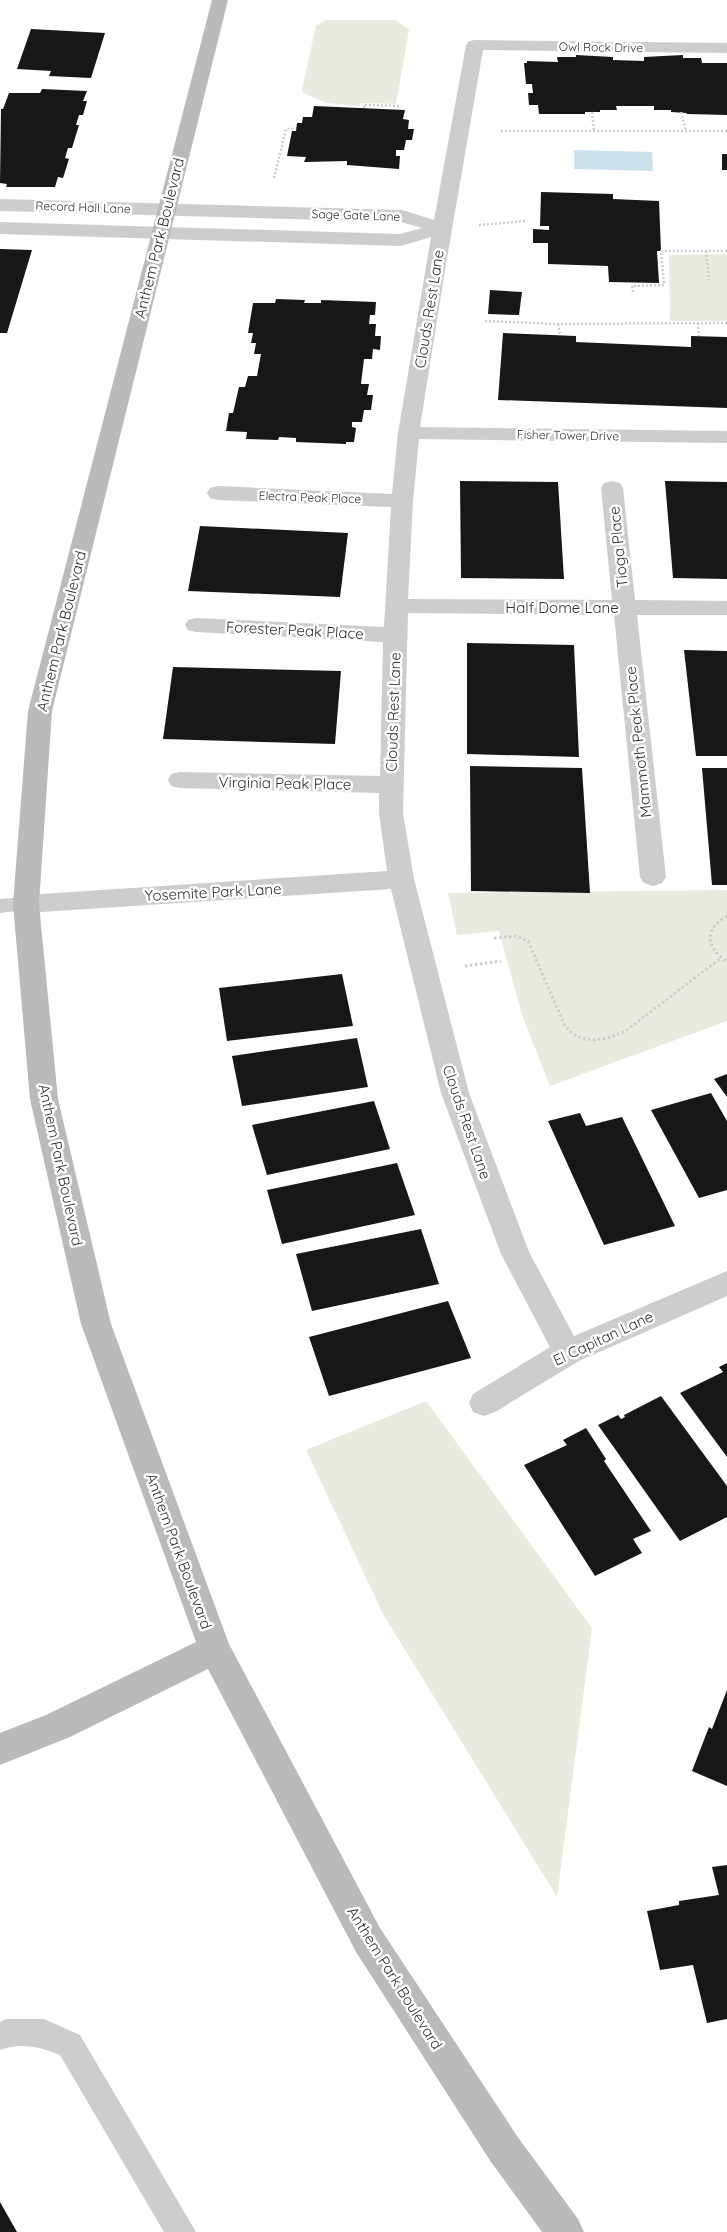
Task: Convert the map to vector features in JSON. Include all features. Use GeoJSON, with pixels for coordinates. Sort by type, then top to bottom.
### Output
{"type":"FeatureCollection","features":[{"type":"Feature","properties":{"kind":"main road","name":"Anthem Park Boulevard"},"geometry":{"type":"LineString","coordinates":[[220,0],[40,711],[26,904],[44,1099],[96,1324],[215,1649],[368,1940],[504,2149],[565,2232]]}},
{"type":"Feature","properties":{"kind":"main road"},"geometry":{"type":"LineString","coordinates":[[0,1749],[58,1726],[215,1649]]}},
{"type":"Feature","properties":{"kind":"street","name":"Owl Rock Drive"},"geometry":{"type":"LineString","coordinates":[[475,45],[727,48]]}},
{"type":"Feature","properties":{"kind":"street","name":"Clouds Rest Lane"},"geometry":{"type":"LineString","coordinates":[[475,45],[408,433],[402,501],[395,635],[391,813],[401,879],[454,1093],[515,1254],[568,1352]]}},
{"type":"Feature","properties":{"kind":"street","name":"Record Hall Lane"},"geometry":{"type":"LineString","coordinates":[[0,205],[163,221]]}},
{"type":"Feature","properties":{"kind":"street","name":"Record Hall Lane"},"geometry":{"type":"LineString","coordinates":[[0,228],[163,221]]}},
{"type":"Feature","properties":{"kind":"street","name":"Sage Gate Lane"},"geometry":{"type":"LineString","coordinates":[[163,221],[400,240],[442,228]]}},
{"type":"Feature","properties":{"kind":"street","name":"Fisher Tower Drive"},"geometry":{"type":"LineString","coordinates":[[408,433],[727,437]]}},
{"type":"Feature","properties":{"kind":"street","name":"Tioga Place"},"geometry":{"type":"LineString","coordinates":[[612,488],[624,607]]}},
{"type":"Feature","properties":{"kind":"street","name":"Electra Peak Place"},"geometry":{"type":"LineString","coordinates":[[218,493],[402,501]]}},
{"type":"Feature","properties":{"kind":"street","name":"Half Dome Lane"},"geometry":{"type":"LineString","coordinates":[[398,606],[727,608]]}},
{"type":"Feature","properties":{"kind":"street","name":"Mammoth Peak Place"},"geometry":{"type":"LineString","coordinates":[[624,607],[653,877]]}},
{"type":"Feature","properties":{"kind":"street","name":"Forester Peak Place"},"geometry":{"type":"LineString","coordinates":[[196,625],[395,635]]}},
{"type":"Feature","properties":{"kind":"street","name":"Virginia Peak Place"},"geometry":{"type":"LineString","coordinates":[[180,780],[391,784]]}},
{"type":"Feature","properties":{"kind":"street","name":"Yosemite Park Lane"},"geometry":{"type":"LineString","coordinates":[[26,904],[401,879]]}},
{"type":"Feature","properties":{"kind":"street","name":"El Capitan Lane"},"geometry":{"type":"LineString","coordinates":[[484,1403],[568,1352],[727,1282]]}},
{"type":"Feature","properties":{"kind":"lane"},"geometry":{"type":"LineString","coordinates":[[0,906],[26,904]]}},
{"type":"Feature","properties":{"kind":"lane"},"geometry":{"type":"LineString","coordinates":[[0,2036],[6,2033],[44,2032],[70,2045],[181,2232]]}},
{"type":"Feature","properties":{"kind":"path"},"geometry":{"type":"LineString","coordinates":[[364,108],[364,105],[401,106]]}},
{"type":"Feature","properties":{"kind":"path"},"geometry":{"type":"LineString","coordinates":[[592,112],[594,131]]}},
{"type":"Feature","properties":{"kind":"path"},"geometry":{"type":"LineString","coordinates":[[681,112],[686,131]]}},
{"type":"Feature","properties":{"kind":"path"},"geometry":{"type":"LineString","coordinates":[[274,181],[286,129],[296,129]]}},
{"type":"Feature","properties":{"kind":"path"},"geometry":{"type":"LineString","coordinates":[[501,131],[727,132]]}},
{"type":"Feature","properties":{"kind":"path"},"geometry":{"type":"LineString","coordinates":[[442,228],[526,221]]}},
{"type":"Feature","properties":{"kind":"path"},"geometry":{"type":"LineString","coordinates":[[632,292],[632,286],[664,285],[661,251],[727,250]]}},
{"type":"Feature","properties":{"kind":"path"},"geometry":{"type":"LineString","coordinates":[[706,251],[709,280]]}},
{"type":"Feature","properties":{"kind":"path"},"geometry":{"type":"LineString","coordinates":[[485,321],[558,324],[727,323]]}},
{"type":"Feature","properties":{"kind":"path"},"geometry":{"type":"LineString","coordinates":[[558,324],[560,335]]}},
{"type":"Feature","properties":{"kind":"path"},"geometry":{"type":"LineString","coordinates":[[698,324],[699,336]]}},
{"type":"Feature","properties":{"kind":"path"},"geometry":{"type":"LineString","coordinates":[[727,916],[713,925],[710,933],[713,951],[727,962]]}},
{"type":"Feature","properties":{"kind":"path"},"geometry":{"type":"LineString","coordinates":[[494,938],[516,936],[523,937],[528,941],[565,1026],[572,1035],[584,1039],[611,1038],[624,1032],[721,958]]}},
{"type":"Feature","properties":{"kind":"shaded area"},"geometry":{"type":"Polygon","coordinates":[[[326,20],[396,20],[409,30],[396,104],[360,103],[359,106],[327,103],[303,93],[302,89],[316,26],[326,20]]]}},
{"type":"Feature","properties":{"kind":"shaded area"},"geometry":{"type":"Polygon","coordinates":[[[727,254],[727,321],[670,321],[669,255],[727,254]]]}},
{"type":"Feature","properties":{"kind":"shaded area"},"geometry":{"type":"Polygon","coordinates":[[[727,890],[727,1021],[550,1086],[522,1015],[499,931],[457,935],[448,893],[727,890]]]}},
{"type":"Feature","properties":{"kind":"shaded area"},"geometry":{"type":"Polygon","coordinates":[[[426,1401],[592,1628],[557,1897],[383,1614],[306,1450],[426,1401]]]}},
{"type":"Feature","properties":{"kind":"water"},"geometry":{"type":"Polygon","coordinates":[[[574,150],[652,152],[653,171],[574,169],[574,150]]]}},
{"type":"Feature","properties":{"kind":"building"},"geometry":{"type":"Polygon","coordinates":[[[31,29],[105,33],[91,78],[49,76],[51,71],[17,69],[31,29]]]}},
{"type":"Feature","properties":{"kind":"building"},"geometry":{"type":"Polygon","coordinates":[[[576,55],[613,57],[613,60],[644,61],[644,57],[683,55],[683,58],[701,58],[702,63],[727,63],[727,115],[687,114],[671,112],[671,110],[654,110],[654,106],[616,106],[617,110],[600,110],[600,112],[585,112],[585,114],[539,114],[538,105],[529,105],[528,93],[533,93],[532,84],[526,84],[524,63],[527,63],[527,61],[558,62],[557,57],[576,57],[576,55]]]}},
{"type":"Feature","properties":{"kind":"building"},"geometry":{"type":"Polygon","coordinates":[[[42,89],[87,91],[83,101],[87,101],[83,115],[79,115],[76,125],[79,125],[72,148],[68,148],[65,158],[69,159],[63,178],[58,177],[55,187],[6,187],[7,184],[0,183],[1,109],[3,109],[9,93],[40,93],[42,89]]]}},
{"type":"Feature","properties":{"kind":"building"},"geometry":{"type":"Polygon","coordinates":[[[314,106],[405,110],[403,119],[409,120],[408,129],[414,129],[412,140],[406,140],[404,150],[396,150],[396,156],[400,156],[399,169],[347,165],[347,161],[304,162],[306,157],[287,156],[292,131],[296,131],[297,123],[302,123],[303,117],[312,117],[314,106]]]}},
{"type":"Feature","properties":{"kind":"building"},"geometry":{"type":"Polygon","coordinates":[[[722,154],[727,154],[727,170],[722,170],[722,154]]]}},
{"type":"Feature","properties":{"kind":"building"},"geometry":{"type":"Polygon","coordinates":[[[541,192],[613,194],[613,199],[659,201],[661,251],[657,251],[659,283],[609,282],[608,266],[548,264],[548,243],[533,243],[533,229],[549,230],[549,226],[540,226],[541,192]]]}},
{"type":"Feature","properties":{"kind":"building"},"geometry":{"type":"Polygon","coordinates":[[[0,249],[32,250],[7,333],[0,333],[0,249]]]}},
{"type":"Feature","properties":{"kind":"building"},"geometry":{"type":"Polygon","coordinates":[[[490,290],[522,292],[519,315],[488,314],[490,290]]]}},
{"type":"Feature","properties":{"kind":"building"},"geometry":{"type":"Polygon","coordinates":[[[276,299],[305,300],[304,303],[321,303],[321,300],[376,302],[375,315],[370,315],[369,324],[376,324],[375,336],[381,336],[380,350],[373,349],[372,359],[364,359],[361,384],[369,384],[367,395],[373,395],[371,410],[364,410],[362,422],[352,422],[352,427],[356,428],[354,442],[346,442],[346,444],[296,442],[296,438],[279,437],[278,440],[246,439],[247,432],[226,431],[229,413],[233,413],[239,387],[245,387],[248,376],[257,376],[261,354],[254,354],[256,343],[251,343],[253,333],[248,333],[253,303],[275,303],[276,299]]]}},
{"type":"Feature","properties":{"kind":"building"},"geometry":{"type":"Polygon","coordinates":[[[503,333],[576,336],[576,342],[691,347],[691,336],[727,337],[727,408],[498,400],[503,333]]]}},
{"type":"Feature","properties":{"kind":"building"},"geometry":{"type":"Polygon","coordinates":[[[460,481],[558,482],[564,579],[461,578],[460,481]]]}},
{"type":"Feature","properties":{"kind":"building"},"geometry":{"type":"Polygon","coordinates":[[[665,481],[727,482],[727,579],[673,578],[665,481]]]}},
{"type":"Feature","properties":{"kind":"building"},"geometry":{"type":"Polygon","coordinates":[[[200,526],[348,533],[340,597],[188,591],[200,526]]]}},
{"type":"Feature","properties":{"kind":"building"},"geometry":{"type":"Polygon","coordinates":[[[467,643],[574,645],[579,757],[467,754],[467,643]]]}},
{"type":"Feature","properties":{"kind":"building"},"geometry":{"type":"Polygon","coordinates":[[[684,650],[727,651],[727,756],[696,756],[684,650]]]}},
{"type":"Feature","properties":{"kind":"building"},"geometry":{"type":"Polygon","coordinates":[[[173,667],[341,671],[335,744],[163,739],[173,667]]]}},
{"type":"Feature","properties":{"kind":"building"},"geometry":{"type":"Polygon","coordinates":[[[470,766],[582,768],[590,893],[471,891],[470,766]]]}},
{"type":"Feature","properties":{"kind":"building"},"geometry":{"type":"Polygon","coordinates":[[[702,768],[727,768],[727,885],[712,885],[702,768]]]}},
{"type":"Feature","properties":{"kind":"building"},"geometry":{"type":"Polygon","coordinates":[[[342,974],[353,1026],[227,1041],[219,988],[342,974]]]}},
{"type":"Feature","properties":{"kind":"building"},"geometry":{"type":"Polygon","coordinates":[[[357,1038],[368,1087],[242,1106],[232,1056],[357,1038]]]}},
{"type":"Feature","properties":{"kind":"building"},"geometry":{"type":"Polygon","coordinates":[[[727,1074],[727,1097],[714,1079],[727,1074]]]}},
{"type":"Feature","properties":{"kind":"building"},"geometry":{"type":"Polygon","coordinates":[[[711,1093],[727,1121],[727,1190],[699,1198],[651,1110],[711,1093]]]}},
{"type":"Feature","properties":{"kind":"building"},"geometry":{"type":"Polygon","coordinates":[[[374,1101],[390,1149],[267,1175],[252,1125],[374,1101]]]}},
{"type":"Feature","properties":{"kind":"building"},"geometry":{"type":"Polygon","coordinates":[[[580,1113],[586,1126],[622,1117],[675,1226],[604,1245],[548,1121],[580,1113]]]}},
{"type":"Feature","properties":{"kind":"building"},"geometry":{"type":"Polygon","coordinates":[[[397,1163],[415,1215],[282,1244],[267,1190],[397,1163]]]}},
{"type":"Feature","properties":{"kind":"building"},"geometry":{"type":"Polygon","coordinates":[[[421,1229],[439,1284],[312,1311],[296,1254],[421,1229]]]}},
{"type":"Feature","properties":{"kind":"building"},"geometry":{"type":"Polygon","coordinates":[[[448,1301],[471,1358],[329,1396],[309,1337],[448,1301]]]}},
{"type":"Feature","properties":{"kind":"building"},"geometry":{"type":"Polygon","coordinates":[[[727,1363],[727,1457],[680,1393],[723,1372],[719,1367],[727,1363]]]}},
{"type":"Feature","properties":{"kind":"building"},"geometry":{"type":"Polygon","coordinates":[[[661,1396],[727,1486],[727,1517],[680,1541],[598,1425],[618,1415],[621,1419],[625,1417],[624,1415],[661,1396]]]}},
{"type":"Feature","properties":{"kind":"building"},"geometry":{"type":"Polygon","coordinates":[[[586,1428],[606,1459],[604,1461],[651,1531],[633,1539],[642,1553],[595,1576],[524,1465],[567,1445],[563,1440],[586,1428]]]}},
{"type":"Feature","properties":{"kind":"building"},"geometry":{"type":"Polygon","coordinates":[[[727,1690],[727,1786],[692,1771],[709,1727],[712,1729],[727,1690]]]}},
{"type":"Feature","properties":{"kind":"building"},"geometry":{"type":"Polygon","coordinates":[[[727,1865],[727,2019],[707,2023],[693,1965],[660,1970],[647,1911],[679,1905],[679,1901],[719,1895],[712,1867],[727,1865]]]}},
{"type":"Feature","properties":{"kind":"building"},"geometry":{"type":"Polygon","coordinates":[[[0,2202],[17,2232],[0,2232],[0,2202]]]}}]}
